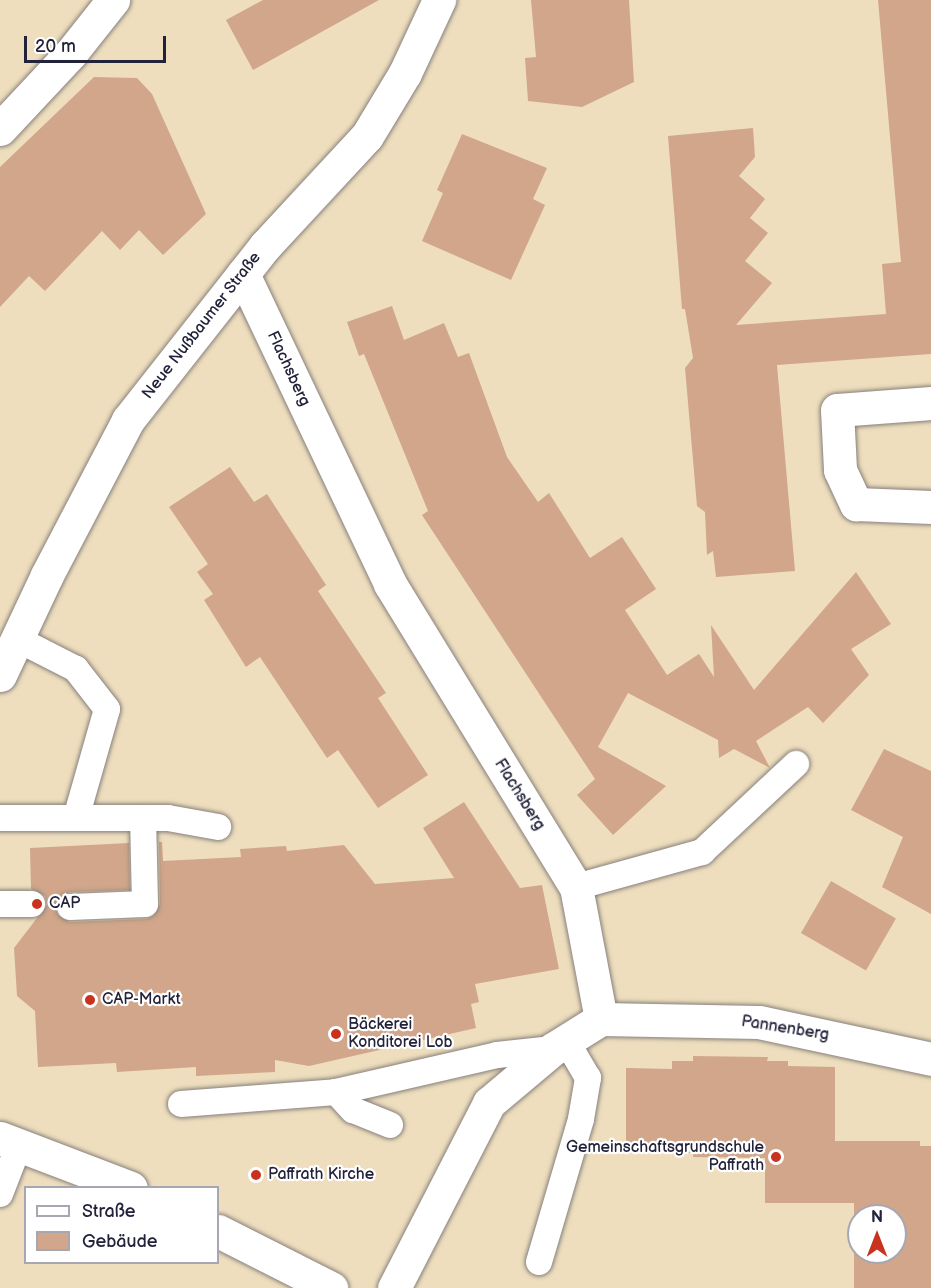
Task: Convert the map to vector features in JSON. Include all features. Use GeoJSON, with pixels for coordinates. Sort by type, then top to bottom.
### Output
{"type":"FeatureCollection","features":[{"type":"Feature","properties":{"kind":"street"},"geometry":{"type":"LineString","coordinates":[[0,129],[71,53],[113,0]]}},
{"type":"Feature","properties":{"kind":"street","name":"Neue Nußbaumer Straße"},"geometry":{"type":"LineString","coordinates":[[0,675],[16,639],[128,420],[243,274],[367,136],[405,73],[439,0]]}},
{"type":"Feature","properties":{"kind":"street","name":"Flachsberg"},"geometry":{"type":"LineString","coordinates":[[243,274],[390,584],[576,887],[601,1019]]}},
{"type":"Feature","properties":{"kind":"street"},"geometry":{"type":"LineString","coordinates":[[931,403],[837,410],[840,470],[856,504],[931,507]]}},
{"type":"Feature","properties":{"kind":"street"},"geometry":{"type":"LineString","coordinates":[[394,1288],[489,1103],[560,1046],[601,1019]]}},
{"type":"Feature","properties":{"kind":"street","name":"Pannenberg"},"geometry":{"type":"LineString","coordinates":[[601,1019],[759,1022],[931,1059]]}},
{"type":"Feature","properties":{"kind":"street"},"geometry":{"type":"LineString","coordinates":[[9,1142],[126,1186]]}},
{"type":"Feature","properties":{"kind":"street"},"geometry":{"type":"LineString","coordinates":[[219,1232],[331,1288]]}},
{"type":"Feature","properties":{"kind":"lane"},"geometry":{"type":"LineString","coordinates":[[16,639],[76,669],[107,709],[76,818]]}},
{"type":"Feature","properties":{"kind":"lane"},"geometry":{"type":"LineString","coordinates":[[576,887],[702,852],[796,764]]}},
{"type":"Feature","properties":{"kind":"lane"},"geometry":{"type":"LineString","coordinates":[[0,818],[143,818],[218,827]]}},
{"type":"Feature","properties":{"kind":"lane"},"geometry":{"type":"LineString","coordinates":[[70,907],[145,904],[143,818]]}},
{"type":"Feature","properties":{"kind":"lane"},"geometry":{"type":"LineString","coordinates":[[0,904],[32,904]]}},
{"type":"Feature","properties":{"kind":"lane"},"geometry":{"type":"LineString","coordinates":[[181,1104],[336,1092],[497,1055],[560,1046],[588,1078],[581,1119],[539,1262]]}},
{"type":"Feature","properties":{"kind":"lane"},"geometry":{"type":"LineString","coordinates":[[336,1092],[352,1110],[390,1125]]}},
{"type":"Feature","properties":{"kind":"lane"},"geometry":{"type":"LineString","coordinates":[[0,1194],[9,1142]]}},
{"type":"Feature","properties":{"kind":"building"},"geometry":{"type":"Polygon","coordinates":[[[263,0],[379,0],[253,70],[226,20],[263,0]]]}},
{"type":"Feature","properties":{"kind":"building"},"geometry":{"type":"Polygon","coordinates":[[[531,0],[629,0],[634,82],[582,107],[528,101],[525,58],[536,57],[531,0]]]}},
{"type":"Feature","properties":{"kind":"building"},"geometry":{"type":"Polygon","coordinates":[[[878,0],[931,0],[931,354],[777,365],[795,571],[716,577],[713,551],[707,555],[705,512],[697,506],[685,368],[693,358],[685,309],[682,309],[668,136],[753,128],[755,157],[739,176],[765,199],[750,218],[768,233],[745,261],[772,283],[736,325],[886,314],[882,264],[901,262],[878,0]]]}},
{"type":"Feature","properties":{"kind":"building"},"geometry":{"type":"Polygon","coordinates":[[[94,77],[137,78],[152,94],[206,214],[163,255],[139,230],[120,250],[102,231],[45,291],[29,276],[0,307],[0,167],[94,77]]]}},
{"type":"Feature","properties":{"kind":"building"},"geometry":{"type":"Polygon","coordinates":[[[462,134],[547,168],[533,199],[545,205],[511,280],[422,241],[443,193],[437,190],[462,134]]]}},
{"type":"Feature","properties":{"kind":"building"},"geometry":{"type":"Polygon","coordinates":[[[392,306],[404,340],[444,323],[458,357],[469,353],[507,457],[538,502],[549,493],[590,558],[622,537],[656,589],[625,610],[667,675],[699,654],[714,677],[711,625],[754,690],[856,572],[891,624],[851,649],[869,675],[823,723],[808,707],[756,741],[770,768],[734,749],[719,758],[718,740],[628,693],[598,747],[666,786],[613,835],[577,795],[595,779],[422,515],[428,511],[364,354],[359,356],[347,322],[392,306]]]}},
{"type":"Feature","properties":{"kind":"building"},"geometry":{"type":"Polygon","coordinates":[[[230,467],[254,502],[267,494],[326,585],[318,591],[386,693],[378,698],[428,775],[378,808],[338,750],[327,758],[260,657],[246,667],[204,600],[213,594],[197,572],[208,564],[169,507],[230,467]]]}},
{"type":"Feature","properties":{"kind":"building"},"geometry":{"type":"Polygon","coordinates":[[[884,749],[931,771],[931,914],[882,887],[903,837],[851,810],[884,749]]]}},
{"type":"Feature","properties":{"kind":"building"},"geometry":{"type":"Polygon","coordinates":[[[464,802],[520,888],[542,885],[559,969],[475,984],[479,1002],[471,1004],[476,1028],[309,1066],[275,1060],[275,1072],[196,1076],[196,1067],[117,1072],[116,1063],[38,1067],[35,1011],[17,996],[14,948],[47,905],[45,896],[31,889],[30,848],[129,843],[130,890],[69,892],[57,900],[55,908],[58,915],[70,922],[146,919],[153,916],[160,904],[159,842],[162,842],[163,861],[241,857],[240,849],[286,846],[287,851],[344,845],[375,884],[454,878],[423,828],[464,802]]]}},
{"type":"Feature","properties":{"kind":"building"},"geometry":{"type":"Polygon","coordinates":[[[831,881],[896,918],[866,970],[801,933],[831,881]]]}},
{"type":"Feature","properties":{"kind":"building"},"geometry":{"type":"Polygon","coordinates":[[[693,1056],[768,1057],[767,1061],[788,1061],[788,1066],[835,1067],[835,1141],[920,1141],[920,1146],[931,1146],[931,1288],[854,1288],[854,1264],[907,1264],[907,1204],[765,1203],[765,1158],[693,1157],[693,1153],[673,1153],[673,1145],[626,1144],[626,1068],[672,1069],[672,1061],[693,1061],[693,1056]]]}},
{"type":"Feature","properties":{"kind":"place","name":"CAP"},"geometry":{"type":"Point","coordinates":[37,904]}},
{"type":"Feature","properties":{"kind":"place","name":"CAP-Markt"},"geometry":{"type":"Point","coordinates":[90,1000]}},
{"type":"Feature","properties":{"kind":"place","name":"Bäckerei Konditorei Lob"},"geometry":{"type":"Point","coordinates":[336,1034]}},
{"type":"Feature","properties":{"kind":"place","name":"Gemeinschaftsgrundschule Paffrath"},"geometry":{"type":"Point","coordinates":[776,1157]}},
{"type":"Feature","properties":{"kind":"place","name":"Paffrath Kirche"},"geometry":{"type":"Point","coordinates":[256,1175]}}]}
